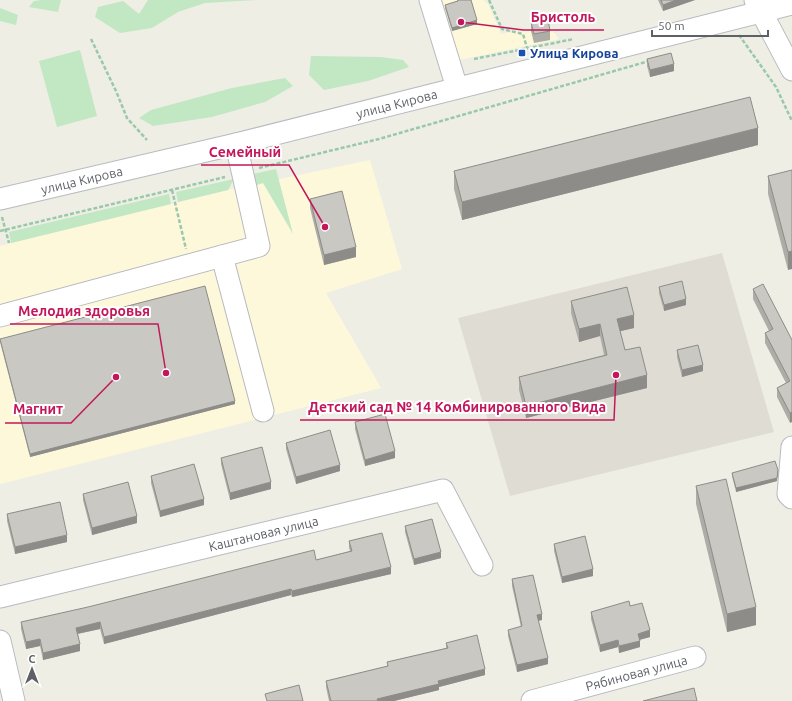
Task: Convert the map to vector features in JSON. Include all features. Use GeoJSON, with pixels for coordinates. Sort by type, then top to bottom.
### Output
{"type":"FeatureCollection","features":[{"type":"Feature","properties":{"kind":"street"},"geometry":{"type":"LineString","coordinates":[[430,0],[457,88]]}},
{"type":"Feature","properties":{"kind":"street","name":"улица Кирова"},"geometry":{"type":"LineString","coordinates":[[0,199],[236,144],[457,88],[758,6],[792,4]]}},
{"type":"Feature","properties":{"kind":"street"},"geometry":{"type":"LineString","coordinates":[[758,6],[792,70]]}},
{"type":"Feature","properties":{"kind":"street"},"geometry":{"type":"LineString","coordinates":[[0,316],[259,246],[236,144]]}},
{"type":"Feature","properties":{"kind":"street"},"geometry":{"type":"LineString","coordinates":[[222,256],[263,410]]}},
{"type":"Feature","properties":{"kind":"street"},"geometry":{"type":"LineString","coordinates":[[790,496],[792,447]]}},
{"type":"Feature","properties":{"kind":"street","name":"Каштановая улица"},"geometry":{"type":"LineString","coordinates":[[0,597],[443,490],[482,565]]}},
{"type":"Feature","properties":{"kind":"street"},"geometry":{"type":"LineString","coordinates":[[0,641],[14,701]]}},
{"type":"Feature","properties":{"kind":"street","name":"Рябиновая улица"},"geometry":{"type":"LineString","coordinates":[[532,701],[695,657]]}},
{"type":"Feature","properties":{"kind":"path"},"geometry":{"type":"LineString","coordinates":[[489,0],[502,29],[523,34],[527,48]]}},
{"type":"Feature","properties":{"kind":"path"},"geometry":{"type":"LineString","coordinates":[[746,34],[738,35],[776,87],[792,121]]}},
{"type":"Feature","properties":{"kind":"path"},"geometry":{"type":"LineString","coordinates":[[91,39],[127,118],[147,140]]}},
{"type":"Feature","properties":{"kind":"path"},"geometry":{"type":"LineString","coordinates":[[0,231],[379,139],[654,60]]}},
{"type":"Feature","properties":{"kind":"path"},"geometry":{"type":"LineString","coordinates":[[172,190],[190,265]]}},
{"type":"Feature","properties":{"kind":"path"},"geometry":{"type":"LineString","coordinates":[[0,210],[9,244]]}},
{"type":"Feature","properties":{"kind":"shaded area"},"geometry":{"type":"Polygon","coordinates":[[[435,0],[483,0],[488,4],[501,34],[548,25],[559,39],[454,61],[435,0]]]}},
{"type":"Feature","properties":{"kind":"shaded area"},"geometry":{"type":"Polygon","coordinates":[[[370,160],[402,269],[326,293],[381,388],[0,484],[0,246],[228,190],[370,160]]]}},
{"type":"Feature","properties":{"kind":"shaded area"},"geometry":{"type":"Polygon","coordinates":[[[722,253],[774,432],[510,496],[458,318],[722,253]]]}},
{"type":"Feature","properties":{"kind":"green space"},"geometry":{"type":"Polygon","coordinates":[[[61,0],[58,12],[29,7],[34,1],[61,0]]]}},
{"type":"Feature","properties":{"kind":"green space"},"geometry":{"type":"Polygon","coordinates":[[[148,0],[256,0],[205,3],[178,12],[152,28],[120,33],[95,17],[98,7],[123,1],[139,14],[148,0]]]}},
{"type":"Feature","properties":{"kind":"green space"},"geometry":{"type":"Polygon","coordinates":[[[0,8],[18,15],[16,25],[0,21],[0,8]]]}},
{"type":"Feature","properties":{"kind":"green space"},"geometry":{"type":"Polygon","coordinates":[[[80,50],[97,116],[57,127],[39,61],[80,50]]]}},
{"type":"Feature","properties":{"kind":"green space"},"geometry":{"type":"Polygon","coordinates":[[[311,56],[381,57],[403,60],[409,67],[368,81],[324,90],[309,75],[311,56]]]}},
{"type":"Feature","properties":{"kind":"green space"},"geometry":{"type":"Polygon","coordinates":[[[285,78],[293,86],[265,102],[212,117],[153,126],[139,118],[151,110],[232,88],[285,78]]]}},
{"type":"Feature","properties":{"kind":"green space"},"geometry":{"type":"Polygon","coordinates":[[[276,169],[293,234],[263,183],[257,185],[253,174],[276,169]]]}},
{"type":"Feature","properties":{"kind":"green space"},"geometry":{"type":"Polygon","coordinates":[[[234,179],[228,190],[178,202],[176,192],[234,179]]]}},
{"type":"Feature","properties":{"kind":"green space"},"geometry":{"type":"Polygon","coordinates":[[[169,194],[171,204],[11,243],[9,232],[169,194]]]}},
{"type":"Feature","properties":{"kind":"building"},"geometry":{"type":"Polygon","coordinates":[[[458,0],[471,0],[477,20],[452,28],[445,5],[458,0]]]}},
{"type":"Feature","properties":{"kind":"building"},"geometry":{"type":"Polygon","coordinates":[[[661,0],[676,0],[663,5],[661,0]]]}},
{"type":"Feature","properties":{"kind":"building"},"geometry":{"type":"Polygon","coordinates":[[[548,19],[550,31],[534,34],[531,22],[548,19]]]}},
{"type":"Feature","properties":{"kind":"building"},"geometry":{"type":"Polygon","coordinates":[[[671,53],[674,64],[650,70],[647,59],[671,53]]]}},
{"type":"Feature","properties":{"kind":"building"},"geometry":{"type":"Polygon","coordinates":[[[750,97],[758,128],[462,202],[454,171],[750,97]]]}},
{"type":"Feature","properties":{"kind":"building"},"geometry":{"type":"Polygon","coordinates":[[[792,170],[792,251],[788,252],[768,176],[792,170]]]}},
{"type":"Feature","properties":{"kind":"building"},"geometry":{"type":"Polygon","coordinates":[[[342,191],[356,247],[324,255],[310,199],[342,191]]]}},
{"type":"Feature","properties":{"kind":"building"},"geometry":{"type":"Polygon","coordinates":[[[682,281],[686,299],[664,305],[659,287],[682,281]]]}},
{"type":"Feature","properties":{"kind":"building"},"geometry":{"type":"Polygon","coordinates":[[[763,284],[792,340],[792,412],[790,413],[777,388],[790,381],[765,333],[773,329],[753,289],[763,284]]]}},
{"type":"Feature","properties":{"kind":"building"},"geometry":{"type":"Polygon","coordinates":[[[205,286],[235,401],[30,454],[0,339],[205,286]]]}},
{"type":"Feature","properties":{"kind":"building"},"geometry":{"type":"Polygon","coordinates":[[[627,287],[634,315],[617,319],[625,350],[640,347],[647,375],[526,406],[519,377],[607,355],[600,324],[579,329],[571,301],[627,287]]]}},
{"type":"Feature","properties":{"kind":"building"},"geometry":{"type":"Polygon","coordinates":[[[698,345],[703,365],[682,370],[677,350],[698,345]]]}},
{"type":"Feature","properties":{"kind":"building"},"geometry":{"type":"Polygon","coordinates":[[[385,414],[395,451],[365,460],[355,422],[385,414]]]}},
{"type":"Feature","properties":{"kind":"building"},"geometry":{"type":"Polygon","coordinates":[[[330,430],[340,465],[296,477],[286,443],[330,430]]]}},
{"type":"Feature","properties":{"kind":"building"},"geometry":{"type":"Polygon","coordinates":[[[262,447],[271,482],[230,493],[221,458],[262,447]]]}},
{"type":"Feature","properties":{"kind":"building"},"geometry":{"type":"Polygon","coordinates":[[[775,461],[778,470],[777,478],[736,488],[732,473],[775,461]]]}},
{"type":"Feature","properties":{"kind":"building"},"geometry":{"type":"Polygon","coordinates":[[[194,464],[204,499],[160,511],[151,476],[194,464]]]}},
{"type":"Feature","properties":{"kind":"building"},"geometry":{"type":"Polygon","coordinates":[[[726,479],[756,607],[727,614],[696,486],[726,479]]]}},
{"type":"Feature","properties":{"kind":"building"},"geometry":{"type":"Polygon","coordinates":[[[128,482],[137,516],[92,528],[83,494],[128,482]]]}},
{"type":"Feature","properties":{"kind":"building"},"geometry":{"type":"Polygon","coordinates":[[[60,502],[67,535],[15,547],[7,514],[60,502]]]}},
{"type":"Feature","properties":{"kind":"building"},"geometry":{"type":"Polygon","coordinates":[[[432,519],[441,552],[414,559],[405,526],[432,519]]]}},
{"type":"Feature","properties":{"kind":"building"},"geometry":{"type":"Polygon","coordinates":[[[382,533],[391,567],[292,591],[291,589],[104,637],[100,622],[76,628],[80,644],[43,653],[40,639],[26,642],[21,622],[88,607],[314,550],[316,560],[352,551],[349,541],[382,533]]]}},
{"type":"Feature","properties":{"kind":"building"},"geometry":{"type":"Polygon","coordinates":[[[585,536],[593,569],[562,577],[554,544],[585,536]]]}},
{"type":"Feature","properties":{"kind":"building"},"geometry":{"type":"Polygon","coordinates":[[[533,575],[542,614],[537,615],[548,658],[517,665],[508,630],[522,626],[512,579],[533,575]]]}},
{"type":"Feature","properties":{"kind":"building"},"geometry":{"type":"Polygon","coordinates":[[[629,601],[630,606],[642,603],[650,630],[638,634],[640,641],[619,646],[618,640],[600,645],[591,612],[629,601]]]}},
{"type":"Feature","properties":{"kind":"building"},"geometry":{"type":"Polygon","coordinates":[[[477,635],[485,669],[438,681],[439,684],[377,699],[378,701],[331,701],[326,681],[388,666],[387,662],[448,648],[446,643],[477,635]]]}},
{"type":"Feature","properties":{"kind":"building"},"geometry":{"type":"Polygon","coordinates":[[[299,685],[303,701],[267,701],[265,694],[299,685]]]}},
{"type":"Feature","properties":{"kind":"building"},"geometry":{"type":"Polygon","coordinates":[[[694,688],[697,701],[643,701],[694,688]]]}},
{"type":"Feature","properties":{"kind":"place","name":"Бристоль"},"geometry":{"type":"Point","coordinates":[461,22]}},
{"type":"Feature","properties":{"kind":"place","name":"Улица Кирова"},"geometry":{"type":"Point","coordinates":[522,53]}},
{"type":"Feature","properties":{"kind":"place","name":"Семейный"},"geometry":{"type":"Point","coordinates":[325,227]}},
{"type":"Feature","properties":{"kind":"place","name":"Мелодия здоровья"},"geometry":{"type":"Point","coordinates":[166,373]}},
{"type":"Feature","properties":{"kind":"place","name":"Детский сад № 14 Комбинированного Вида"},"geometry":{"type":"Point","coordinates":[616,375]}},
{"type":"Feature","properties":{"kind":"place","name":"Магнит"},"geometry":{"type":"Point","coordinates":[116,377]}}]}
